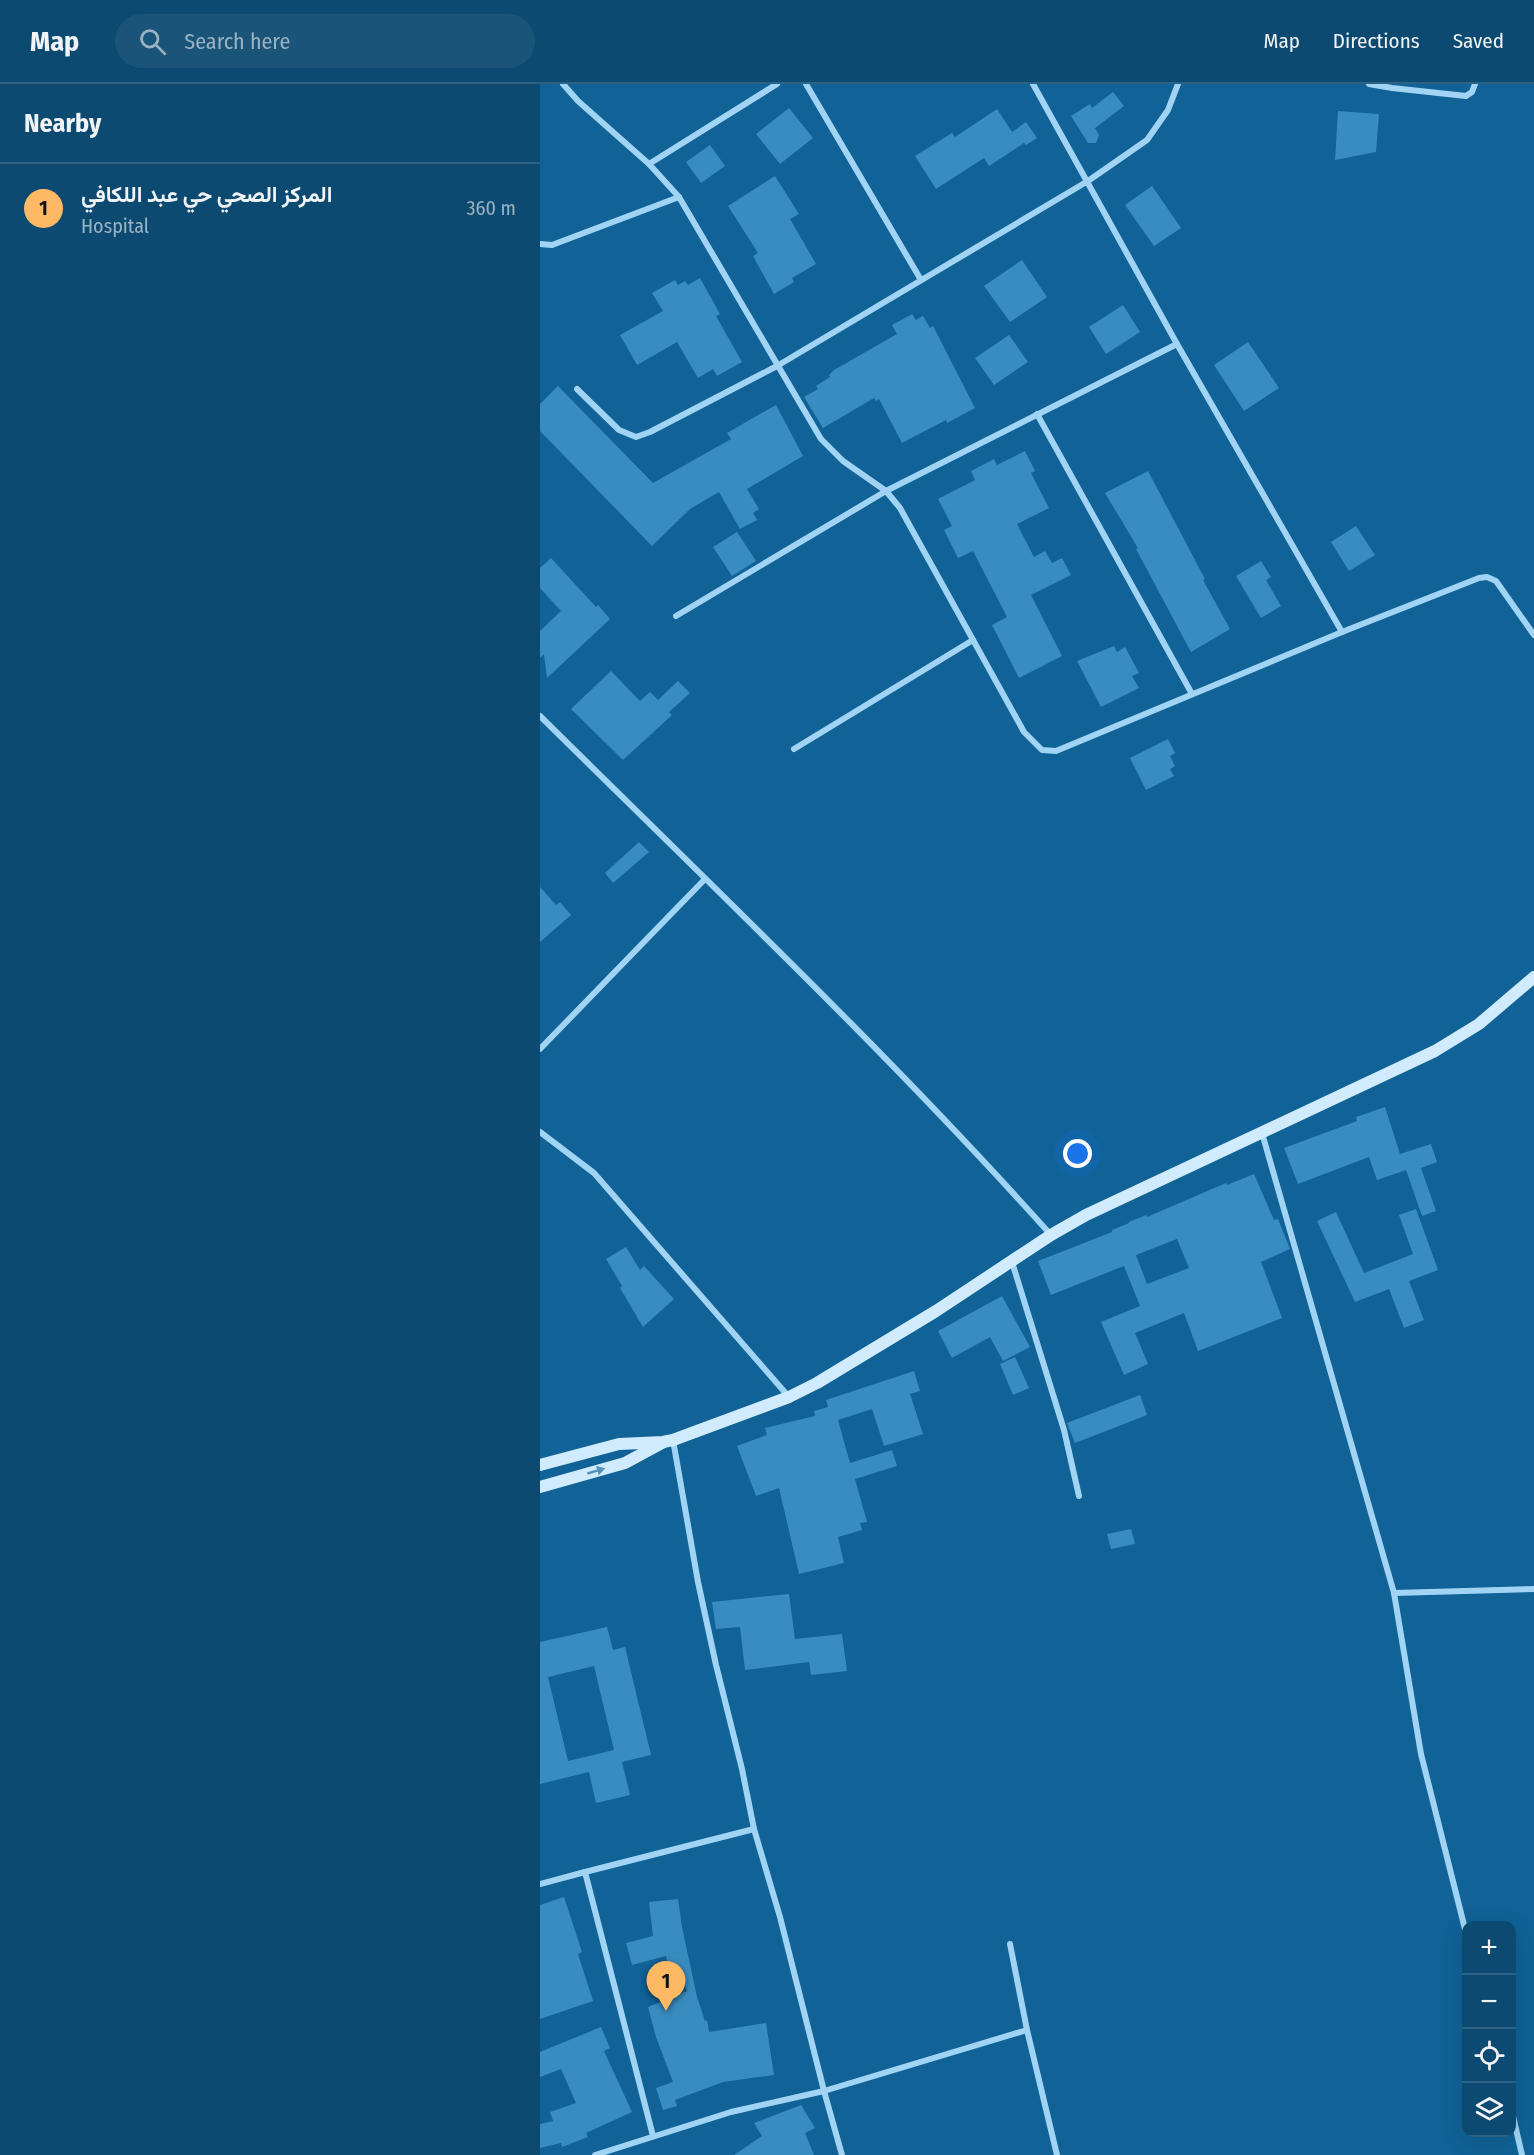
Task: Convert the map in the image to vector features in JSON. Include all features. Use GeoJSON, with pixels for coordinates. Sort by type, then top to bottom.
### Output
{"type":"FeatureCollection","features":[{"type":"Feature","properties":{"kind":"street"},"geometry":{"type":"LineString","coordinates":[[563,84],[578,101],[649,164],[679,197],[821,439],[843,461],[886,490],[900,508],[1024,732],[1042,750],[1056,751],[1342,632],[1479,578],[1487,577],[1496,581],[1534,635]]}},
{"type":"Feature","properties":{"kind":"street"},"geometry":{"type":"LineString","coordinates":[[649,164],[777,84]]}},
{"type":"Feature","properties":{"kind":"street"},"geometry":{"type":"LineString","coordinates":[[806,84],[921,280]]}},
{"type":"Feature","properties":{"kind":"street"},"geometry":{"type":"LineString","coordinates":[[1033,84],[1177,344],[1342,632]]}},
{"type":"Feature","properties":{"kind":"street"},"geometry":{"type":"LineString","coordinates":[[577,389],[619,430],[636,437],[650,432],[777,366],[1088,182],[1147,140],[1168,110],[1178,84]]}},
{"type":"Feature","properties":{"kind":"street"},"geometry":{"type":"LineString","coordinates":[[1369,84],[1466,96],[1472,92],[1475,84]]}},
{"type":"Feature","properties":{"kind":"street"},"geometry":{"type":"LineString","coordinates":[[540,244],[552,245],[679,197]]}},
{"type":"Feature","properties":{"kind":"street"},"geometry":{"type":"LineString","coordinates":[[676,616],[886,490],[1177,344]]}},
{"type":"Feature","properties":{"kind":"street"},"geometry":{"type":"LineString","coordinates":[[1037,414],[1192,694]]}},
{"type":"Feature","properties":{"kind":"street"},"geometry":{"type":"LineString","coordinates":[[794,749],[973,640]]}},
{"type":"Feature","properties":{"kind":"street"},"geometry":{"type":"LineString","coordinates":[[540,716],[838,1010],[999,1176],[1051,1234]]}},
{"type":"Feature","properties":{"kind":"street"},"geometry":{"type":"LineString","coordinates":[[540,1050],[705,879]]}},
{"type":"Feature","properties":{"kind":"street"},"geometry":{"type":"LineString","coordinates":[[540,1487],[625,1463],[668,1441],[789,1396],[817,1383],[926,1317],[1051,1234],[1086,1215],[1435,1051],[1479,1024],[1534,977]]}},
{"type":"Feature","properties":{"kind":"street"},"geometry":{"type":"LineString","coordinates":[[540,1132],[594,1173],[789,1396]]}},
{"type":"Feature","properties":{"kind":"street"},"geometry":{"type":"LineString","coordinates":[[1262,1132],[1394,1593],[1422,1754],[1464,1921]]}},
{"type":"Feature","properties":{"kind":"street"},"geometry":{"type":"LineString","coordinates":[[1012,1262],[1064,1430],[1079,1496]]}},
{"type":"Feature","properties":{"kind":"street"},"geometry":{"type":"LineString","coordinates":[[540,1465],[619,1444],[668,1441]]}},
{"type":"Feature","properties":{"kind":"street"},"geometry":{"type":"LineString","coordinates":[[668,1441],[754,1829],[792,1961],[842,2155]]}},
{"type":"Feature","properties":{"kind":"street"},"geometry":{"type":"LineString","coordinates":[[1394,1593],[1534,1589]]}},
{"type":"Feature","properties":{"kind":"street"},"geometry":{"type":"LineString","coordinates":[[540,1884],[754,1829]]}},
{"type":"Feature","properties":{"kind":"street"},"geometry":{"type":"LineString","coordinates":[[585,1872],[653,2136]]}},
{"type":"Feature","properties":{"kind":"street"},"geometry":{"type":"LineString","coordinates":[[1010,1944],[1027,2030],[1057,2155]]}},
{"type":"Feature","properties":{"kind":"street"},"geometry":{"type":"LineString","coordinates":[[595,2155],[731,2112],[824,2091],[1027,2030]]}},
{"type":"Feature","properties":{"kind":"street"},"geometry":{"type":"LineString","coordinates":[[1516,2129],[1522,2155]]}},
{"type":"Feature","properties":{"kind":"building"},"geometry":{"type":"Polygon","coordinates":[[[1113,92],[1124,106],[1095,128],[1099,135],[1096,143],[1088,143],[1071,116],[1090,104],[1092,108],[1113,92]]]}},
{"type":"Feature","properties":{"kind":"building"},"geometry":{"type":"Polygon","coordinates":[[[789,108],[813,138],[780,164],[756,134],[789,108]]]}},
{"type":"Feature","properties":{"kind":"building"},"geometry":{"type":"Polygon","coordinates":[[[997,109],[1012,132],[1026,122],[1037,138],[1026,145],[1024,143],[989,166],[984,158],[936,189],[915,156],[952,133],[955,137],[997,109]]]}},
{"type":"Feature","properties":{"kind":"building"},"geometry":{"type":"Polygon","coordinates":[[[1338,111],[1379,114],[1376,152],[1335,160],[1338,111]]]}},
{"type":"Feature","properties":{"kind":"building"},"geometry":{"type":"Polygon","coordinates":[[[710,145],[725,166],[701,183],[686,162],[710,145]]]}},
{"type":"Feature","properties":{"kind":"building"},"geometry":{"type":"Polygon","coordinates":[[[775,176],[799,214],[790,219],[816,264],[792,278],[794,282],[774,294],[753,256],[758,253],[728,206],[775,176]]]}},
{"type":"Feature","properties":{"kind":"building"},"geometry":{"type":"Polygon","coordinates":[[[1152,186],[1181,228],[1154,246],[1125,205],[1152,186]]]}},
{"type":"Feature","properties":{"kind":"building"},"geometry":{"type":"Polygon","coordinates":[[[1022,260],[1047,297],[1010,322],[984,286],[1022,260]]]}},
{"type":"Feature","properties":{"kind":"building"},"geometry":{"type":"Polygon","coordinates":[[[700,278],[720,314],[716,316],[742,362],[717,376],[713,369],[698,378],[677,342],[637,365],[620,335],[663,311],[652,293],[675,280],[678,285],[685,281],[688,285],[700,278]]]}},
{"type":"Feature","properties":{"kind":"building"},"geometry":{"type":"Polygon","coordinates":[[[1123,305],[1140,332],[1106,354],[1089,327],[1123,305]]]}},
{"type":"Feature","properties":{"kind":"building"},"geometry":{"type":"Polygon","coordinates":[[[912,314],[916,320],[923,316],[930,328],[933,326],[975,408],[902,443],[879,399],[876,401],[874,398],[823,428],[804,397],[818,389],[816,386],[830,377],[829,375],[834,370],[897,334],[892,325],[912,314]]]}},
{"type":"Feature","properties":{"kind":"building"},"geometry":{"type":"Polygon","coordinates":[[[1009,335],[1028,362],[994,385],[975,358],[1009,335]]]}},
{"type":"Feature","properties":{"kind":"building"},"geometry":{"type":"Polygon","coordinates":[[[1248,342],[1279,388],[1244,411],[1214,365],[1248,342]]]}},
{"type":"Feature","properties":{"kind":"building"},"geometry":{"type":"Polygon","coordinates":[[[558,386],[653,483],[731,439],[727,433],[776,405],[803,456],[747,489],[759,509],[753,513],[757,520],[740,529],[719,492],[690,509],[652,546],[540,431],[540,404],[558,386]]]}},
{"type":"Feature","properties":{"kind":"building"},"geometry":{"type":"Polygon","coordinates":[[[1025,451],[1035,471],[1031,473],[1049,508],[1017,524],[1034,557],[1045,551],[1052,563],[1062,558],[1071,575],[1031,595],[1062,656],[1019,678],[992,625],[1007,617],[973,551],[958,558],[944,530],[952,526],[938,499],[975,480],[971,471],[994,459],[997,465],[1025,451]]]}},
{"type":"Feature","properties":{"kind":"building"},"geometry":{"type":"Polygon","coordinates":[[[1148,471],[1230,629],[1191,652],[1136,549],[1138,548],[1105,493],[1148,471]]]}},
{"type":"Feature","properties":{"kind":"building"},"geometry":{"type":"Polygon","coordinates":[[[1356,526],[1375,555],[1349,571],[1331,542],[1356,526]]]}},
{"type":"Feature","properties":{"kind":"building"},"geometry":{"type":"Polygon","coordinates":[[[737,532],[756,561],[732,576],[713,547],[737,532]]]}},
{"type":"Feature","properties":{"kind":"building"},"geometry":{"type":"Polygon","coordinates":[[[551,558],[610,619],[547,678],[544,654],[540,658],[540,631],[561,611],[540,588],[540,568],[551,558]]]}},
{"type":"Feature","properties":{"kind":"building"},"geometry":{"type":"Polygon","coordinates":[[[1261,561],[1271,577],[1266,580],[1281,606],[1261,618],[1236,576],[1261,561]]]}},
{"type":"Feature","properties":{"kind":"building"},"geometry":{"type":"Polygon","coordinates":[[[1114,646],[1117,652],[1125,647],[1139,673],[1132,676],[1139,688],[1101,707],[1077,661],[1114,646]]]}},
{"type":"Feature","properties":{"kind":"building"},"geometry":{"type":"Polygon","coordinates":[[[611,671],[640,701],[650,692],[658,700],[678,681],[690,693],[669,712],[672,715],[623,760],[571,709],[611,671]]]}},
{"type":"Feature","properties":{"kind":"building"},"geometry":{"type":"Polygon","coordinates":[[[1168,739],[1175,753],[1170,756],[1175,766],[1170,769],[1174,776],[1146,790],[1130,758],[1168,739]]]}},
{"type":"Feature","properties":{"kind":"building"},"geometry":{"type":"Polygon","coordinates":[[[639,842],[649,852],[613,883],[605,873],[639,842]]]}},
{"type":"Feature","properties":{"kind":"building"},"geometry":{"type":"Polygon","coordinates":[[[540,887],[556,905],[560,902],[571,915],[540,942],[540,887]]]}},
{"type":"Feature","properties":{"kind":"building"},"geometry":{"type":"Polygon","coordinates":[[[1385,1107],[1400,1154],[1431,1144],[1437,1162],[1421,1168],[1436,1211],[1422,1216],[1406,1170],[1377,1180],[1369,1157],[1298,1184],[1284,1148],[1357,1121],[1356,1117],[1385,1107]]]}},
{"type":"Feature","properties":{"kind":"building"},"geometry":{"type":"Polygon","coordinates":[[[1254,1174],[1274,1220],[1278,1219],[1290,1249],[1261,1262],[1282,1318],[1198,1351],[1184,1313],[1135,1333],[1148,1364],[1124,1375],[1101,1322],[1140,1306],[1124,1266],[1051,1295],[1038,1261],[1112,1232],[1146,1215],[1147,1217],[1226,1183],[1227,1185],[1254,1174]],[[1177,1239],[1136,1255],[1147,1284],[1189,1268],[1177,1239]]]}},
{"type":"Feature","properties":{"kind":"building"},"geometry":{"type":"Polygon","coordinates":[[[1416,1209],[1438,1270],[1409,1281],[1424,1320],[1404,1328],[1389,1289],[1355,1302],[1317,1221],[1336,1212],[1364,1273],[1413,1254],[1399,1215],[1416,1209]]]}},
{"type":"Feature","properties":{"kind":"building"},"geometry":{"type":"Polygon","coordinates":[[[626,1247],[640,1270],[644,1266],[674,1299],[643,1327],[606,1259],[626,1247]]]}},
{"type":"Feature","properties":{"kind":"building"},"geometry":{"type":"Polygon","coordinates":[[[1002,1296],[1030,1347],[1003,1361],[990,1337],[952,1358],[938,1331],[1002,1296]]]}},
{"type":"Feature","properties":{"kind":"building"},"geometry":{"type":"Polygon","coordinates":[[[1015,1357],[1029,1388],[1013,1395],[1000,1364],[1015,1357]]]}},
{"type":"Feature","properties":{"kind":"building"},"geometry":{"type":"Polygon","coordinates":[[[914,1371],[920,1391],[910,1394],[923,1434],[884,1446],[872,1409],[838,1420],[850,1463],[892,1450],[897,1466],[855,1479],[867,1522],[860,1523],[862,1530],[838,1537],[844,1563],[799,1574],[779,1488],[756,1496],[737,1446],[767,1435],[765,1428],[815,1416],[814,1411],[828,1407],[826,1400],[914,1371]]]}},
{"type":"Feature","properties":{"kind":"building"},"geometry":{"type":"Polygon","coordinates":[[[1140,1395],[1147,1415],[1075,1443],[1067,1423],[1140,1395]]]}},
{"type":"Feature","properties":{"kind":"building"},"geometry":{"type":"Polygon","coordinates":[[[1131,1529],[1135,1544],[1111,1549],[1107,1534],[1131,1529]]]}},
{"type":"Feature","properties":{"kind":"building"},"geometry":{"type":"Polygon","coordinates":[[[789,1594],[795,1639],[842,1634],[847,1671],[811,1675],[809,1662],[745,1670],[740,1627],[716,1629],[712,1602],[789,1594]]]}},
{"type":"Feature","properties":{"kind":"building"},"geometry":{"type":"Polygon","coordinates":[[[607,1627],[613,1650],[625,1647],[651,1755],[622,1762],[630,1795],[596,1803],[589,1772],[540,1784],[540,1642],[607,1627]],[[594,1666],[548,1677],[568,1761],[614,1750],[594,1666]]]}},
{"type":"Feature","properties":{"kind":"building"},"geometry":{"type":"Polygon","coordinates":[[[564,1897],[582,1952],[578,1954],[593,2001],[540,2019],[540,1905],[564,1897]]]}},
{"type":"Feature","properties":{"kind":"building"},"geometry":{"type":"Polygon","coordinates":[[[678,1899],[697,1997],[705,2021],[707,2020],[709,2032],[766,2023],[774,2075],[723,2082],[675,2100],[677,2106],[663,2110],[656,2088],[673,2082],[656,2037],[648,2007],[687,1991],[680,1972],[670,1975],[666,1956],[632,1965],[626,1943],[653,1936],[649,1902],[678,1899]]]}},
{"type":"Feature","properties":{"kind":"building"},"geometry":{"type":"Polygon","coordinates":[[[601,2027],[610,2048],[604,2051],[632,2112],[586,2133],[588,2137],[562,2147],[561,2143],[540,2148],[540,2124],[553,2121],[550,2112],[576,2103],[561,2069],[540,2077],[540,2052],[601,2027]]]}},
{"type":"Feature","properties":{"kind":"building"},"geometry":{"type":"Polygon","coordinates":[[[801,2105],[815,2128],[805,2133],[814,2155],[734,2155],[762,2136],[754,2123],[801,2105]]]}},
{"type":"Feature","properties":{"kind":"place","name":"المركز الصحي حي عبد اللكافي"},"geometry":{"type":"Point","coordinates":[666,2011]}}]}
